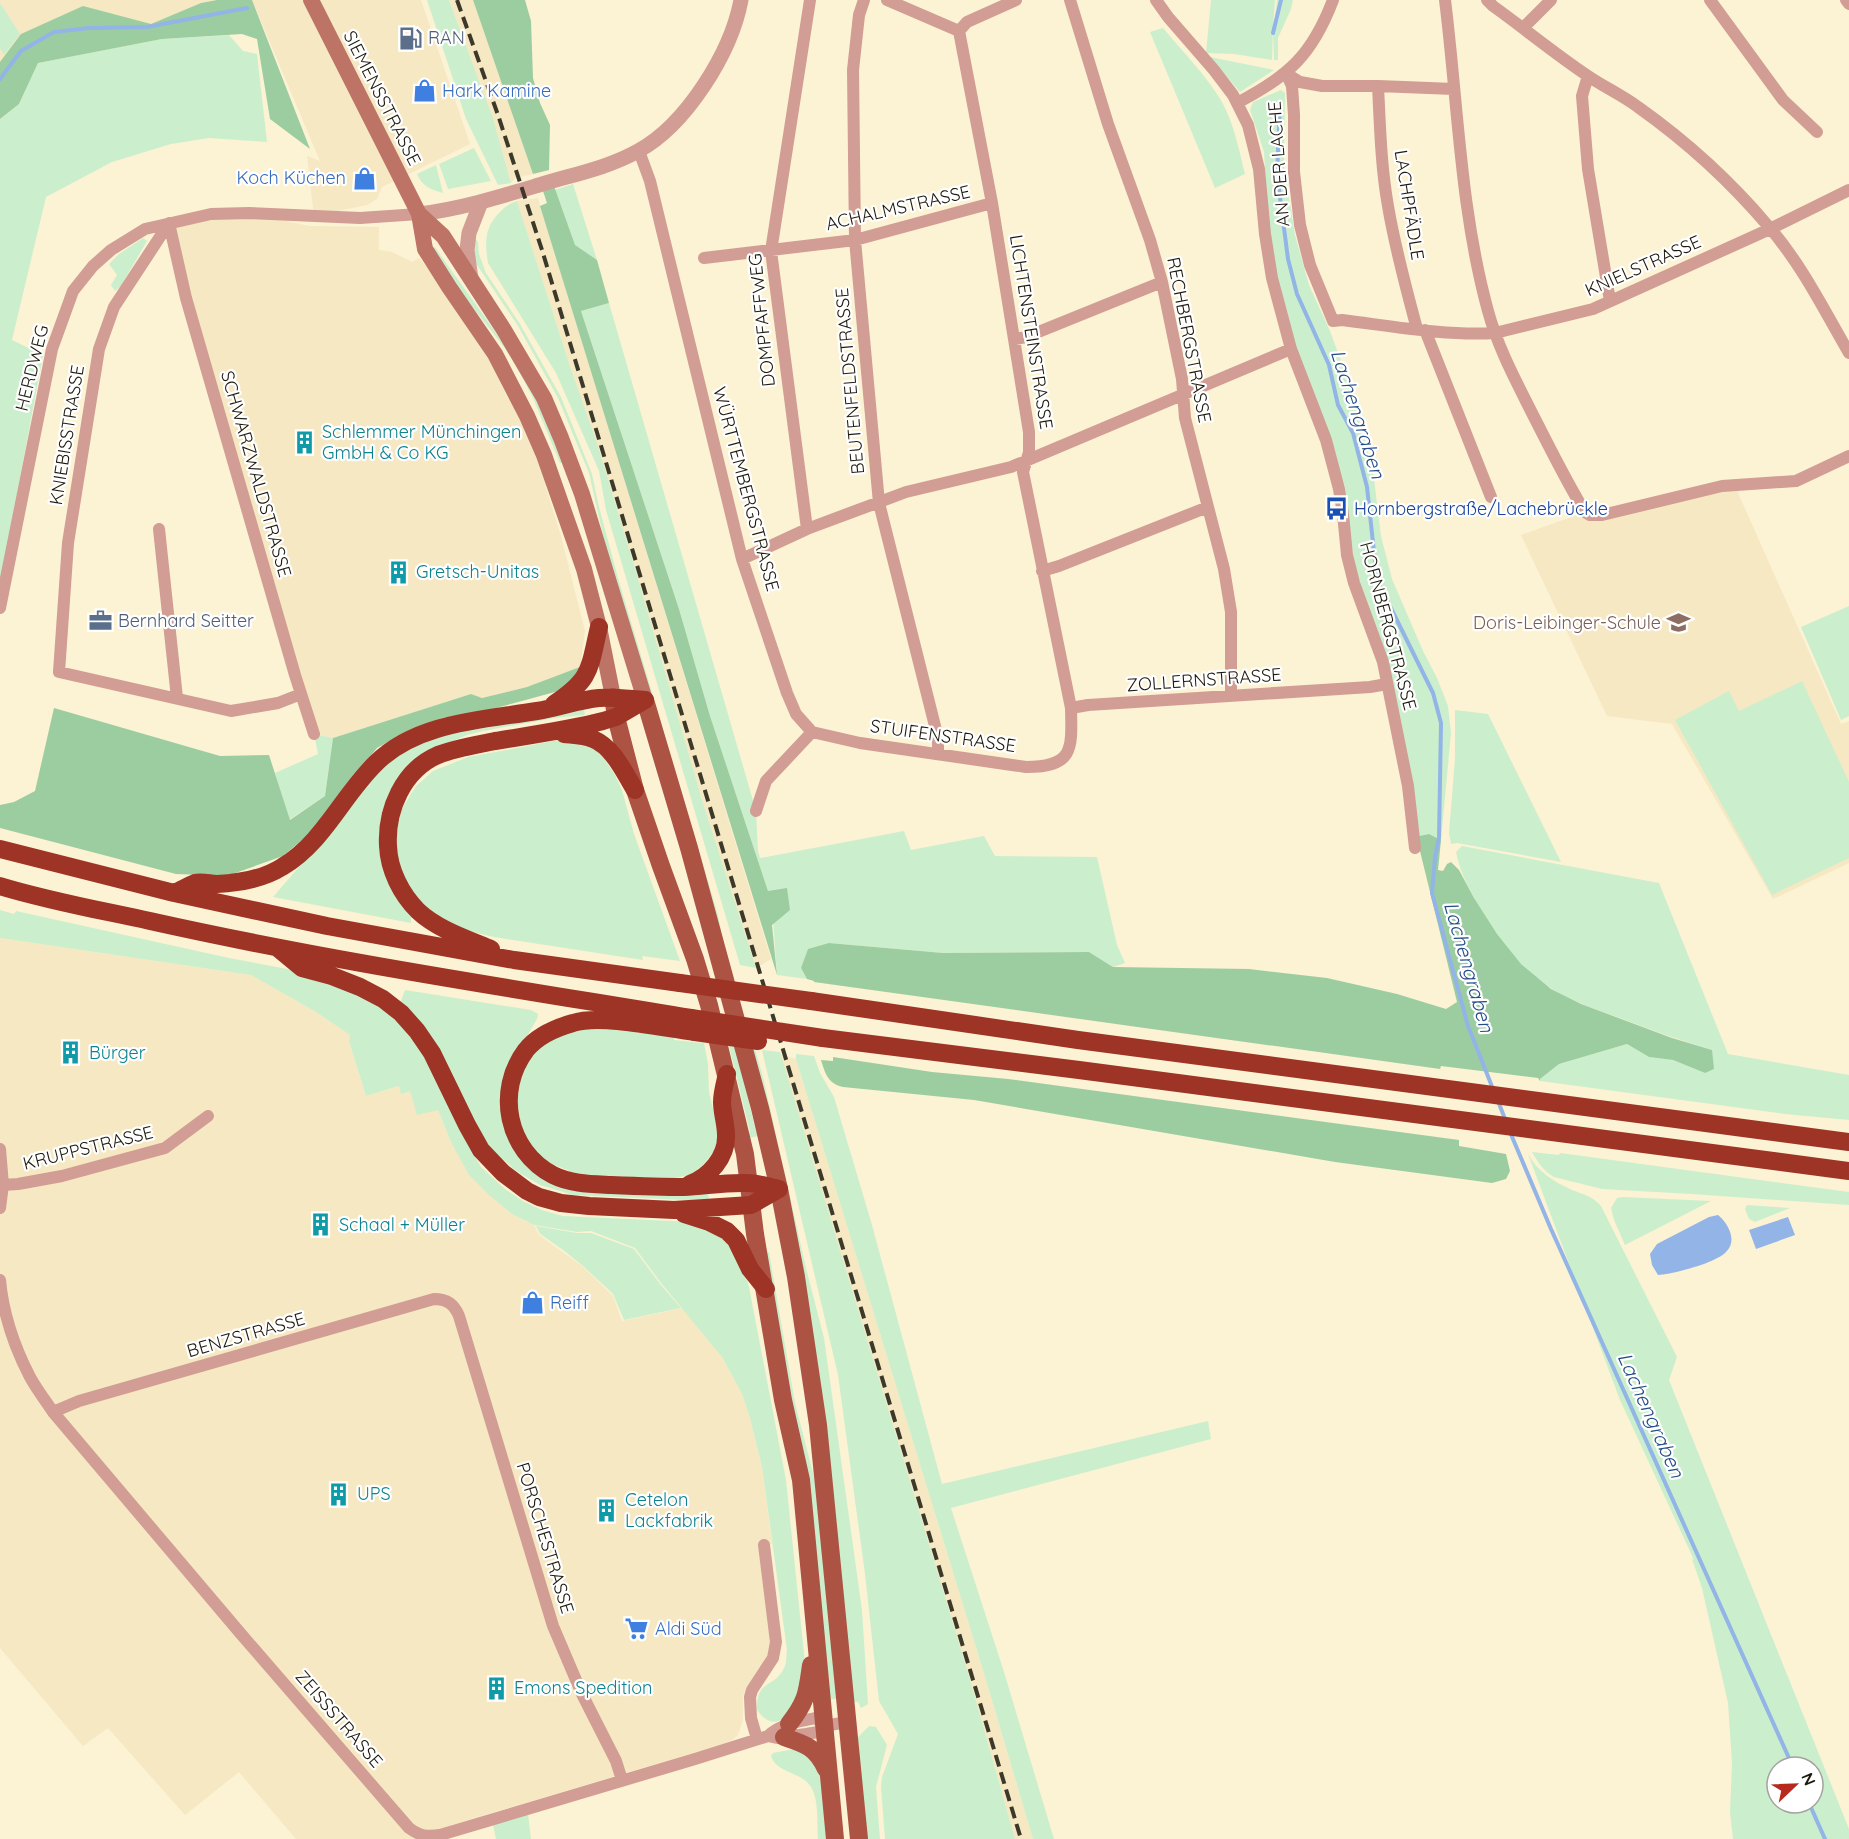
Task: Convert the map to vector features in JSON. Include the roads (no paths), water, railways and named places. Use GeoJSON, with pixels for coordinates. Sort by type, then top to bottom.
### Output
{"type":"FeatureCollection","features":[{"type":"Feature","properties":{"kind":"highway"},"geometry":{"type":"LineString","coordinates":[[546,710],[576,689],[584,679],[589,671],[599,627]]}},
{"type":"Feature","properties":{"kind":"highway"},"geometry":{"type":"LineString","coordinates":[[174,893],[196,883],[238,882],[259,878],[281,868],[316,840],[366,773],[388,752],[408,740],[449,725],[546,710],[597,698],[645,700]]}},
{"type":"Feature","properties":{"kind":"highway"},"geometry":{"type":"LineString","coordinates":[[514,960],[452,932],[421,913],[408,900],[398,884],[388,847],[389,824],[400,789],[423,764],[438,756],[469,746],[616,717],[645,700]]}},
{"type":"Feature","properties":{"kind":"highway"},"geometry":{"type":"LineString","coordinates":[[545,732],[592,738],[616,758],[635,790]]}},
{"type":"Feature","properties":{"kind":"highway"},"geometry":{"type":"LineString","coordinates":[[0,849],[174,893],[327,926],[514,960],[1078,1040],[1849,1142]]}},
{"type":"Feature","properties":{"kind":"highway"},"geometry":{"type":"LineString","coordinates":[[8,889],[278,948],[693,1025],[825,1044],[870,1044],[1849,1171]]}},
{"type":"Feature","properties":{"kind":"highway"},"geometry":{"type":"LineString","coordinates":[[278,948],[302,968],[360,987],[383,999],[401,1013],[432,1053],[481,1150],[520,1187],[539,1197],[561,1203],[589,1206],[674,1210],[751,1205],[779,1189]]}},
{"type":"Feature","properties":{"kind":"highway"},"geometry":{"type":"LineString","coordinates":[[693,1025],[598,1020],[576,1022],[546,1033],[525,1051],[513,1075],[508,1093],[509,1113],[518,1141],[537,1165],[554,1175],[578,1182],[684,1186],[749,1183],[779,1189]]}},
{"type":"Feature","properties":{"kind":"highway"},"geometry":{"type":"LineString","coordinates":[[684,1186],[705,1177],[718,1162],[723,1151],[726,1134],[722,1100],[727,1074]]}},
{"type":"Feature","properties":{"kind":"highway"},"geometry":{"type":"LineString","coordinates":[[674,1210],[727,1231],[736,1240],[750,1269],[766,1289]]}},
{"type":"Feature","properties":{"kind":"main road","name":"SIEMENSSTRASSE"},"geometry":{"type":"LineString","coordinates":[[311,0],[419,214]]}},
{"type":"Feature","properties":{"kind":"main road"},"geometry":{"type":"LineString","coordinates":[[419,214],[444,236],[529,371],[544,398],[571,464],[645,700],[733,1008],[779,1189],[801,1308],[819,1425],[859,1839]]}},
{"type":"Feature","properties":{"kind":"main road"},"geometry":{"type":"LineString","coordinates":[[419,214],[425,249],[495,354],[544,455],[584,569],[599,627],[616,717],[635,790],[695,959],[727,1074],[749,1183],[783,1400],[801,1480],[834,1839]]}},
{"type":"Feature","properties":{"kind":"main road"},"geometry":{"type":"LineString","coordinates":[[544,455],[564,468],[571,464]]}},
{"type":"Feature","properties":{"kind":"main road"},"geometry":{"type":"LineString","coordinates":[[817,1656],[811,1665],[807,1695],[802,1706],[775,1734],[800,1742],[815,1751],[828,1775]]}},
{"type":"Feature","properties":{"kind":"street"},"geometry":{"type":"LineString","coordinates":[[419,214],[452,210],[481,202],[617,161],[639,151],[670,127],[710,77],[729,41],[741,0]]}},
{"type":"Feature","properties":{"kind":"street","name":"DOMPFAFFWEG"},"geometry":{"type":"LineString","coordinates":[[807,529],[771,251],[810,0]]}},
{"type":"Feature","properties":{"kind":"street","name":"BEUTENFELDSTRASSE"},"geometry":{"type":"LineString","coordinates":[[864,0],[859,15],[853,70],[855,240],[879,503],[938,738],[938,753]]}},
{"type":"Feature","properties":{"kind":"street"},"geometry":{"type":"LineString","coordinates":[[887,0],[958,31],[968,22],[1016,0]]}},
{"type":"Feature","properties":{"kind":"street","name":"RECHBERGSTRASSE"},"geometry":{"type":"LineString","coordinates":[[1070,0],[1108,124],[1150,240],[1162,282],[1182,379],[1185,418],[1224,569],[1231,612],[1231,696]]}},
{"type":"Feature","properties":{"kind":"street","name":"HORNBERGSTRASSE"},"geometry":{"type":"LineString","coordinates":[[1156,0],[1214,70],[1237,103],[1248,125],[1259,169],[1272,278],[1291,349],[1326,440],[1339,489],[1347,555],[1354,583],[1383,662],[1408,786],[1415,848]]}},
{"type":"Feature","properties":{"kind":"street","name":"AN DER LACHE"},"geometry":{"type":"LineString","coordinates":[[1237,103],[1266,87],[1299,61],[1318,35],[1333,0]]}},
{"type":"Feature","properties":{"kind":"street"},"geometry":{"type":"LineString","coordinates":[[1445,0],[1461,166],[1477,268],[1495,333],[1506,361],[1582,507],[1590,515],[1602,515],[1722,486],[1796,481],[1849,456]]}},
{"type":"Feature","properties":{"kind":"street"},"geometry":{"type":"LineString","coordinates":[[1487,0],[1588,76],[1638,106],[1718,174],[1770,228],[1820,300],[1849,353]]}},
{"type":"Feature","properties":{"kind":"street"},"geometry":{"type":"LineString","coordinates":[[1523,28],[1551,0]]}},
{"type":"Feature","properties":{"kind":"street"},"geometry":{"type":"LineString","coordinates":[[1710,0],[1783,100],[1817,132]]}},
{"type":"Feature","properties":{"kind":"street"},"geometry":{"type":"LineString","coordinates":[[1846,0],[1849,4]]}},
{"type":"Feature","properties":{"kind":"street","name":"LICHTENSTEINSTRASSE"},"geometry":{"type":"LineString","coordinates":[[958,31],[992,203],[1029,432],[1029,452],[1023,471],[1071,708]]}},
{"type":"Feature","properties":{"kind":"street"},"geometry":{"type":"LineString","coordinates":[[1286,73],[1300,82],[1322,86],[1454,89]]}},
{"type":"Feature","properties":{"kind":"street","name":"AN DER LACHE"},"geometry":{"type":"LineString","coordinates":[[1286,73],[1292,86],[1294,172],[1300,225],[1310,265],[1333,321]]}},
{"type":"Feature","properties":{"kind":"street"},"geometry":{"type":"LineString","coordinates":[[1588,76],[1582,96],[1588,168],[1610,301]]}},
{"type":"Feature","properties":{"kind":"street","name":"LACHPFÄDLE"},"geometry":{"type":"LineString","coordinates":[[1378,86],[1381,152],[1387,204],[1396,250],[1421,329],[1491,497]]}},
{"type":"Feature","properties":{"kind":"street","name":"WÜRTTEMBERGSTRASSE"},"geometry":{"type":"LineString","coordinates":[[639,151],[650,182],[742,559],[787,693],[796,714],[812,732]]}},
{"type":"Feature","properties":{"kind":"street","name":"KNIELSTRASSE"},"geometry":{"type":"LineString","coordinates":[[1333,321],[1495,333],[1593,309],[1849,189]]}},
{"type":"Feature","properties":{"kind":"street"},"geometry":{"type":"LineString","coordinates":[[471,279],[466,250],[469,233],[481,202]]}},
{"type":"Feature","properties":{"kind":"street","name":"ACHALMSTRASSE"},"geometry":{"type":"LineString","coordinates":[[704,258],[855,240],[992,203]]}},
{"type":"Feature","properties":{"kind":"street","name":"HERDWEG"},"geometry":{"type":"LineString","coordinates":[[0,608],[51,349],[73,291],[93,266],[111,250],[145,230],[211,214],[249,213],[360,218],[419,214]]}},
{"type":"Feature","properties":{"kind":"street","name":"KNIEBISSTRASSE"},"geometry":{"type":"LineString","coordinates":[[169,223],[114,307],[99,349],[68,543],[59,672],[177,698]]}},
{"type":"Feature","properties":{"kind":"street","name":"SCHWARZWALDSTRASSE"},"geometry":{"type":"LineString","coordinates":[[169,223],[186,298],[314,734]]}},
{"type":"Feature","properties":{"kind":"street"},"geometry":{"type":"LineString","coordinates":[[1015,339],[1026,337],[1162,282]]}},
{"type":"Feature","properties":{"kind":"street"},"geometry":{"type":"LineString","coordinates":[[742,559],[807,529],[906,492],[1011,467],[1291,349]]}},
{"type":"Feature","properties":{"kind":"street"},"geometry":{"type":"LineString","coordinates":[[1042,571],[1208,507]]}},
{"type":"Feature","properties":{"kind":"street"},"geometry":{"type":"LineString","coordinates":[[159,529],[177,698],[231,711],[278,703],[301,694]]}},
{"type":"Feature","properties":{"kind":"street","name":"ZOLLERNSTRASSE"},"geometry":{"type":"LineString","coordinates":[[1071,708],[1387,684]]}},
{"type":"Feature","properties":{"kind":"street","name":"STUIFENSTRASSE"},"geometry":{"type":"LineString","coordinates":[[812,732],[860,743],[1026,767],[1052,765],[1066,755],[1071,748],[1071,708]]}},
{"type":"Feature","properties":{"kind":"street"},"geometry":{"type":"LineString","coordinates":[[756,811],[766,781],[812,732]]}},
{"type":"Feature","properties":{"kind":"street","name":"KRUPPSTRASSE"},"geometry":{"type":"LineString","coordinates":[[3,1185],[62,1176],[165,1148],[208,1116]]}},
{"type":"Feature","properties":{"kind":"street"},"geometry":{"type":"LineString","coordinates":[[0,1149],[3,1185],[0,1208]]}},
{"type":"Feature","properties":{"kind":"street","name":"ZEISSSTRASSE"},"geometry":{"type":"LineString","coordinates":[[0,1280],[6,1316],[16,1347],[31,1379],[53,1412],[241,1634],[409,1828],[418,1834],[440,1835],[775,1734],[818,1732],[824,1726],[847,1722]]}},
{"type":"Feature","properties":{"kind":"street","name":"BENZSTRASSE"},"geometry":{"type":"LineString","coordinates":[[53,1412],[79,1401],[434,1299],[449,1302]]}},
{"type":"Feature","properties":{"kind":"street","name":"PORSCHESTRASSE"},"geometry":{"type":"LineString","coordinates":[[449,1302],[456,1308],[459,1316],[553,1626],[582,1694],[616,1761],[622,1780]]}},
{"type":"Feature","properties":{"kind":"street"},"geometry":{"type":"LineString","coordinates":[[764,1545],[776,1642],[773,1658],[752,1690],[751,1718],[775,1734]]}},
{"type":"Feature","properties":{"kind":"water"},"geometry":{"type":"Polygon","coordinates":[[[1718,1215],[1730,1232],[1730,1248],[1726,1252],[1704,1264],[1658,1275],[1652,1265],[1650,1254],[1657,1244],[1709,1217],[1718,1215]]]}},
{"type":"Feature","properties":{"kind":"water"},"geometry":{"type":"Polygon","coordinates":[[[1788,1217],[1795,1235],[1756,1249],[1749,1230],[1788,1217]]]}},
{"type":"Feature","properties":{"kind":"waterway","name":"Lachengraben"},"geometry":{"type":"LineString","coordinates":[[1273,33],[1281,0]]}},
{"type":"Feature","properties":{"kind":"waterway"},"geometry":{"type":"LineString","coordinates":[[0,79],[21,51],[54,32],[89,28],[147,27],[247,8]]}},
{"type":"Feature","properties":{"kind":"waterway","name":"Lachengraben"},"geometry":{"type":"LineString","coordinates":[[1280,104],[1277,174],[1288,259],[1297,294],[1329,365],[1338,405],[1353,433],[1367,487],[1377,580],[1433,693],[1441,723],[1439,838],[1432,893],[1468,1026],[1493,1089]]}},
{"type":"Feature","properties":{"kind":"waterway","name":"Lachengraben"},"geometry":{"type":"LineString","coordinates":[[1498,1101],[1505,1119]]}},
{"type":"Feature","properties":{"kind":"waterway","name":"Lachengraben"},"geometry":{"type":"LineString","coordinates":[[1510,1132],[1551,1229],[1788,1755]]}},
{"type":"Feature","properties":{"kind":"waterway","name":"Lachengraben"},"geometry":{"type":"LineString","coordinates":[[1814,1815],[1825,1839]]}},
{"type":"Feature","properties":{"kind":"railway"},"geometry":{"type":"LineString","coordinates":[[457,0],[542,250],[1021,1839]]}},
{"type":"Feature","properties":{"kind":"place","name":"RAN"},"geometry":{"type":"Point","coordinates":[410,38]}},
{"type":"Feature","properties":{"kind":"place","name":"Hark Kamine"},"geometry":{"type":"Point","coordinates":[424,91]}},
{"type":"Feature","properties":{"kind":"place","name":"Koch Küchen"},"geometry":{"type":"Point","coordinates":[364,178]}},
{"type":"Feature","properties":{"kind":"place","name":"Schlemmer Münchingen GmbH & Co KG"},"geometry":{"type":"Point","coordinates":[304,442]}},
{"type":"Feature","properties":{"kind":"place","name":"Hornbergstraße/Lachebrückle"},"geometry":{"type":"Point","coordinates":[1336,509]}},
{"type":"Feature","properties":{"kind":"place","name":"Gretsch-Unitas"},"geometry":{"type":"Point","coordinates":[398,572]}},
{"type":"Feature","properties":{"kind":"place","name":"Bernhard Seitter"},"geometry":{"type":"Point","coordinates":[100,621]}},
{"type":"Feature","properties":{"kind":"place","name":"Doris-Leibinger-Schule"},"geometry":{"type":"Point","coordinates":[1679,623]}},
{"type":"Feature","properties":{"kind":"place","name":"Bürger"},"geometry":{"type":"Point","coordinates":[71,1053]}},
{"type":"Feature","properties":{"kind":"place","name":"Schaal + Müller"},"geometry":{"type":"Point","coordinates":[321,1225]}},
{"type":"Feature","properties":{"kind":"place","name":"Reiff"},"geometry":{"type":"Point","coordinates":[532,1303]}},
{"type":"Feature","properties":{"kind":"place","name":"UPS"},"geometry":{"type":"Point","coordinates":[339,1494]}},
{"type":"Feature","properties":{"kind":"place","name":"Cetelon Lackfabrik"},"geometry":{"type":"Point","coordinates":[607,1510]}},
{"type":"Feature","properties":{"kind":"place","name":"Aldi Süd"},"geometry":{"type":"Point","coordinates":[637,1629]}},
{"type":"Feature","properties":{"kind":"place","name":"Emons Spedition"},"geometry":{"type":"Point","coordinates":[496,1688]}}]}
